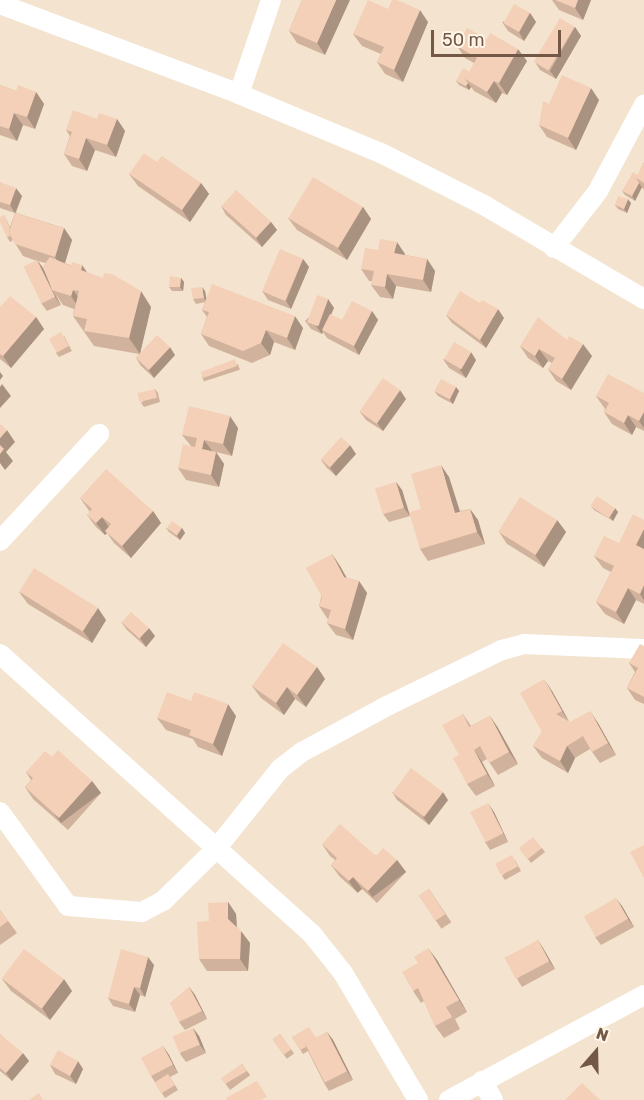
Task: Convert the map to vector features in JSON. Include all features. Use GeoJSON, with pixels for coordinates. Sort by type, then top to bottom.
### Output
{"type":"FeatureCollection","features":[{"type":"Feature","properties":{"kind":"street"},"geometry":{"type":"LineString","coordinates":[[239,94],[271,0]]}},
{"type":"Feature","properties":{"kind":"street"},"geometry":{"type":"LineString","coordinates":[[13,5],[239,94],[428,175],[644,299]]}},
{"type":"Feature","properties":{"kind":"street"},"geometry":{"type":"LineString","coordinates":[[554,248],[598,192],[644,105]]}},
{"type":"Feature","properties":{"kind":"street"},"geometry":{"type":"LineString","coordinates":[[0,541],[99,434]]}},
{"type":"Feature","properties":{"kind":"street"},"geometry":{"type":"LineString","coordinates":[[0,812],[59,897],[79,910],[142,912],[153,909],[216,849],[280,769],[302,752],[502,650],[524,644],[644,649]]}},
{"type":"Feature","properties":{"kind":"street"},"geometry":{"type":"LineString","coordinates":[[0,654],[312,934],[343,973],[418,1100]]}},
{"type":"Feature","properties":{"kind":"street"},"geometry":{"type":"LineString","coordinates":[[449,1100],[644,995]]}},
{"type":"Feature","properties":{"kind":"street"},"geometry":{"type":"LineString","coordinates":[[482,1081],[493,1100]]}},
{"type":"Feature","properties":{"kind":"shaded area"},"geometry":{"type":"Polygon","coordinates":[[[0,0],[644,0],[644,1100],[0,1100],[0,0]]]}},
{"type":"Feature","properties":{"kind":"building"},"geometry":{"type":"Polygon","coordinates":[[[302,0],[336,0],[317,43],[289,31],[302,0]]]}},
{"type":"Feature","properties":{"kind":"building"},"geometry":{"type":"Polygon","coordinates":[[[368,0],[388,9],[392,0],[397,0],[420,10],[394,70],[377,62],[384,47],[353,34],[368,0]]]}},
{"type":"Feature","properties":{"kind":"building"},"geometry":{"type":"Polygon","coordinates":[[[555,0],[578,0],[575,8],[555,0]]]}},
{"type":"Feature","properties":{"kind":"building"},"geometry":{"type":"Polygon","coordinates":[[[514,4],[530,13],[519,32],[503,23],[514,4]]]}},
{"type":"Feature","properties":{"kind":"building"},"geometry":{"type":"Polygon","coordinates":[[[560,18],[575,27],[548,70],[534,62],[560,18]]]}},
{"type":"Feature","properties":{"kind":"building"},"geometry":{"type":"Polygon","coordinates":[[[467,28],[487,39],[490,33],[518,49],[499,83],[494,81],[487,92],[465,79],[477,58],[457,46],[467,28]]]}},
{"type":"Feature","properties":{"kind":"building"},"geometry":{"type":"Polygon","coordinates":[[[463,68],[470,72],[465,79],[468,83],[466,86],[456,81],[463,68]]]}},
{"type":"Feature","properties":{"kind":"building"},"geometry":{"type":"Polygon","coordinates":[[[562,75],[591,88],[568,138],[539,125],[543,101],[549,104],[562,75]]]}},
{"type":"Feature","properties":{"kind":"building"},"geometry":{"type":"Polygon","coordinates":[[[0,85],[16,91],[18,85],[36,92],[27,117],[14,113],[9,129],[0,126],[0,85]]]}},
{"type":"Feature","properties":{"kind":"building"},"geometry":{"type":"Polygon","coordinates":[[[73,110],[97,119],[99,113],[117,119],[107,145],[86,138],[79,159],[64,154],[72,132],[66,130],[73,110]]]}},
{"type":"Feature","properties":{"kind":"building"},"geometry":{"type":"Polygon","coordinates":[[[144,153],[157,162],[162,156],[201,183],[182,210],[129,174],[144,153]]]}},
{"type":"Feature","properties":{"kind":"building"},"geometry":{"type":"Polygon","coordinates":[[[644,162],[644,183],[636,178],[644,162]]]}},
{"type":"Feature","properties":{"kind":"building"},"geometry":{"type":"Polygon","coordinates":[[[633,172],[638,175],[636,178],[639,183],[632,196],[622,191],[633,172]]]}},
{"type":"Feature","properties":{"kind":"building"},"geometry":{"type":"Polygon","coordinates":[[[313,177],[363,207],[338,248],[288,218],[313,177]]]}},
{"type":"Feature","properties":{"kind":"building"},"geometry":{"type":"Polygon","coordinates":[[[0,182],[16,188],[10,205],[0,202],[0,182]]]}},
{"type":"Feature","properties":{"kind":"building"},"geometry":{"type":"Polygon","coordinates":[[[236,190],[271,221],[256,238],[221,206],[236,190]]]}},
{"type":"Feature","properties":{"kind":"building"},"geometry":{"type":"Polygon","coordinates":[[[618,196],[628,199],[624,209],[615,205],[618,196]]]}},
{"type":"Feature","properties":{"kind":"building"},"geometry":{"type":"Polygon","coordinates":[[[15,213],[64,228],[55,257],[15,244],[9,233],[15,213]]]}},
{"type":"Feature","properties":{"kind":"building"},"geometry":{"type":"Polygon","coordinates":[[[4,215],[10,228],[10,236],[7,237],[0,222],[0,217],[4,215]]]}},
{"type":"Feature","properties":{"kind":"building"},"geometry":{"type":"Polygon","coordinates":[[[380,239],[397,242],[394,253],[427,259],[423,280],[387,274],[385,287],[371,285],[374,271],[361,269],[365,248],[378,250],[380,239]]]}},
{"type":"Feature","properties":{"kind":"building"},"geometry":{"type":"Polygon","coordinates":[[[280,249],[303,259],[285,301],[262,291],[280,249]]]}},
{"type":"Feature","properties":{"kind":"building"},"geometry":{"type":"Polygon","coordinates":[[[50,257],[71,266],[72,262],[82,265],[81,270],[103,278],[104,273],[112,274],[141,291],[129,338],[84,331],[87,319],[73,316],[79,291],[73,290],[71,296],[52,290],[43,266],[50,257]]]}},
{"type":"Feature","properties":{"kind":"building"},"geometry":{"type":"Polygon","coordinates":[[[37,260],[55,297],[41,303],[24,267],[37,260]]]}},
{"type":"Feature","properties":{"kind":"building"},"geometry":{"type":"Polygon","coordinates":[[[170,276],[181,278],[180,287],[169,287],[170,276]]]}},
{"type":"Feature","properties":{"kind":"building"},"geometry":{"type":"Polygon","coordinates":[[[212,284],[295,316],[287,338],[266,330],[261,343],[243,351],[201,334],[209,312],[202,310],[212,284]]]}},
{"type":"Feature","properties":{"kind":"building"},"geometry":{"type":"Polygon","coordinates":[[[202,287],[204,298],[193,299],[191,288],[202,287]]]}},
{"type":"Feature","properties":{"kind":"building"},"geometry":{"type":"Polygon","coordinates":[[[460,291],[480,303],[482,300],[498,309],[480,340],[446,315],[460,291]]]}},
{"type":"Feature","properties":{"kind":"building"},"geometry":{"type":"Polygon","coordinates":[[[317,295],[328,299],[318,326],[307,322],[317,295]]]}},
{"type":"Feature","properties":{"kind":"building"},"geometry":{"type":"Polygon","coordinates":[[[10,296],[36,317],[3,356],[0,354],[0,307],[10,296]]]}},
{"type":"Feature","properties":{"kind":"building"},"geometry":{"type":"Polygon","coordinates":[[[352,301],[372,311],[354,346],[322,330],[330,314],[342,320],[352,301]]]}},
{"type":"Feature","properties":{"kind":"building"},"geometry":{"type":"Polygon","coordinates":[[[538,317],[567,340],[569,336],[583,344],[562,379],[548,369],[555,358],[539,349],[535,356],[520,346],[538,317]]]}},
{"type":"Feature","properties":{"kind":"building"},"geometry":{"type":"Polygon","coordinates":[[[61,332],[69,346],[57,353],[49,339],[61,332]]]}},
{"type":"Feature","properties":{"kind":"building"},"geometry":{"type":"Polygon","coordinates":[[[157,335],[170,347],[149,370],[136,358],[157,335]]]}},
{"type":"Feature","properties":{"kind":"building"},"geometry":{"type":"Polygon","coordinates":[[[454,342],[471,352],[461,369],[444,359],[454,342]]]}},
{"type":"Feature","properties":{"kind":"building"},"geometry":{"type":"Polygon","coordinates":[[[235,359],[237,366],[203,378],[201,372],[235,359]]]}},
{"type":"Feature","properties":{"kind":"building"},"geometry":{"type":"Polygon","coordinates":[[[608,374],[644,393],[644,412],[639,421],[628,415],[624,423],[604,412],[609,403],[596,396],[608,374]]]}},
{"type":"Feature","properties":{"kind":"building"},"geometry":{"type":"Polygon","coordinates":[[[383,378],[400,390],[377,424],[359,412],[383,378]]]}},
{"type":"Feature","properties":{"kind":"building"},"geometry":{"type":"Polygon","coordinates":[[[441,379],[456,387],[449,399],[434,391],[441,379]]]}},
{"type":"Feature","properties":{"kind":"building"},"geometry":{"type":"Polygon","coordinates":[[[155,389],[157,398],[139,402],[137,393],[155,389]]]}},
{"type":"Feature","properties":{"kind":"building"},"geometry":{"type":"Polygon","coordinates":[[[189,406],[230,416],[223,444],[204,440],[202,449],[216,452],[211,475],[178,468],[183,444],[195,447],[197,438],[182,435],[189,406]]]}},
{"type":"Feature","properties":{"kind":"building"},"geometry":{"type":"Polygon","coordinates":[[[0,424],[7,430],[0,438],[0,424]]]}},
{"type":"Feature","properties":{"kind":"building"},"geometry":{"type":"Polygon","coordinates":[[[341,437],[350,445],[330,467],[321,459],[341,437]]]}},
{"type":"Feature","properties":{"kind":"building"},"geometry":{"type":"Polygon","coordinates":[[[441,465],[455,513],[470,509],[477,532],[420,549],[409,512],[421,509],[411,474],[441,465]]]}},
{"type":"Feature","properties":{"kind":"building"},"geometry":{"type":"Polygon","coordinates":[[[106,469],[153,511],[122,546],[105,531],[111,524],[102,517],[96,523],[87,515],[92,509],[80,498],[106,469]]]}},
{"type":"Feature","properties":{"kind":"building"},"geometry":{"type":"Polygon","coordinates":[[[396,482],[404,508],[383,514],[375,488],[396,482]]]}},
{"type":"Feature","properties":{"kind":"building"},"geometry":{"type":"Polygon","coordinates":[[[597,496],[615,508],[609,518],[590,506],[597,496]]]}},
{"type":"Feature","properties":{"kind":"building"},"geometry":{"type":"Polygon","coordinates":[[[520,497],[557,520],[536,555],[498,532],[520,497]]]}},
{"type":"Feature","properties":{"kind":"building"},"geometry":{"type":"Polygon","coordinates":[[[633,514],[644,520],[644,529],[636,545],[644,549],[644,585],[640,594],[628,588],[616,612],[596,602],[614,566],[594,556],[604,536],[619,543],[633,514]]]}},
{"type":"Feature","properties":{"kind":"building"},"geometry":{"type":"Polygon","coordinates":[[[172,521],[182,528],[177,535],[167,528],[172,521]]]}},
{"type":"Feature","properties":{"kind":"building"},"geometry":{"type":"Polygon","coordinates":[[[332,554],[344,577],[359,581],[345,629],[327,623],[331,610],[319,606],[322,597],[306,568],[332,554]]]}},
{"type":"Feature","properties":{"kind":"building"},"geometry":{"type":"Polygon","coordinates":[[[34,568],[98,608],[83,631],[19,592],[34,568]]]}},
{"type":"Feature","properties":{"kind":"building"},"geometry":{"type":"Polygon","coordinates":[[[131,612],[149,628],[139,638],[122,622],[131,612]]]}},
{"type":"Feature","properties":{"kind":"building"},"geometry":{"type":"Polygon","coordinates":[[[283,643],[317,667],[297,695],[287,687],[276,703],[252,686],[283,643]]]}},
{"type":"Feature","properties":{"kind":"building"},"geometry":{"type":"Polygon","coordinates":[[[640,644],[644,646],[644,697],[627,688],[638,668],[629,663],[640,644]]]}},
{"type":"Feature","properties":{"kind":"building"},"geometry":{"type":"Polygon","coordinates":[[[544,679],[562,711],[556,714],[570,722],[590,711],[608,743],[592,752],[583,736],[567,746],[560,761],[533,746],[542,732],[520,693],[544,679]]]}},
{"type":"Feature","properties":{"kind":"building"},"geometry":{"type":"Polygon","coordinates":[[[167,692],[191,701],[194,692],[228,704],[213,744],[189,735],[191,730],[157,718],[167,692]]]}},
{"type":"Feature","properties":{"kind":"building"},"geometry":{"type":"Polygon","coordinates":[[[463,714],[469,727],[490,716],[509,752],[489,763],[480,746],[474,750],[487,774],[467,784],[453,758],[459,755],[442,725],[463,714]]]}},
{"type":"Feature","properties":{"kind":"building"},"geometry":{"type":"Polygon","coordinates":[[[58,750],[92,781],[59,818],[25,787],[33,778],[26,772],[45,751],[52,757],[58,750]]]}},
{"type":"Feature","properties":{"kind":"building"},"geometry":{"type":"Polygon","coordinates":[[[411,768],[443,792],[424,817],[392,793],[411,768]]]}},
{"type":"Feature","properties":{"kind":"building"},"geometry":{"type":"Polygon","coordinates":[[[488,803],[503,833],[486,842],[470,812],[488,803]]]}},
{"type":"Feature","properties":{"kind":"building"},"geometry":{"type":"Polygon","coordinates":[[[340,824],[376,856],[383,848],[397,860],[368,891],[353,877],[349,881],[331,865],[337,858],[322,844],[340,824]]]}},
{"type":"Feature","properties":{"kind":"building"},"geometry":{"type":"Polygon","coordinates":[[[533,837],[542,848],[528,859],[519,848],[533,837]]]}},
{"type":"Feature","properties":{"kind":"building"},"geometry":{"type":"Polygon","coordinates":[[[644,845],[644,878],[630,852],[644,845]]]}},
{"type":"Feature","properties":{"kind":"building"},"geometry":{"type":"Polygon","coordinates":[[[512,855],[518,867],[501,875],[495,864],[512,855]]]}},
{"type":"Feature","properties":{"kind":"building"},"geometry":{"type":"Polygon","coordinates":[[[429,889],[445,914],[435,921],[419,896],[429,889]]]}},
{"type":"Feature","properties":{"kind":"building"},"geometry":{"type":"Polygon","coordinates":[[[616,898],[628,919],[596,937],[584,916],[616,898]]]}},
{"type":"Feature","properties":{"kind":"building"},"geometry":{"type":"Polygon","coordinates":[[[228,902],[228,919],[241,931],[240,959],[199,959],[197,922],[209,921],[208,903],[228,902]]]}},
{"type":"Feature","properties":{"kind":"building"},"geometry":{"type":"Polygon","coordinates":[[[0,910],[8,921],[0,927],[0,910]]]}},
{"type":"Feature","properties":{"kind":"building"},"geometry":{"type":"Polygon","coordinates":[[[538,940],[549,961],[516,979],[504,958],[538,940]]]}},
{"type":"Feature","properties":{"kind":"building"},"geometry":{"type":"Polygon","coordinates":[[[428,948],[459,1000],[446,1007],[452,1017],[435,1026],[418,988],[413,991],[402,972],[418,963],[414,957],[428,948]]]}},
{"type":"Feature","properties":{"kind":"building"},"geometry":{"type":"Polygon","coordinates":[[[24,949],[64,979],[42,1009],[2,979],[24,949]]]}},
{"type":"Feature","properties":{"kind":"building"},"geometry":{"type":"Polygon","coordinates":[[[121,949],[148,957],[140,988],[134,987],[129,1004],[108,998],[121,949]]]}},
{"type":"Feature","properties":{"kind":"building"},"geometry":{"type":"Polygon","coordinates":[[[189,987],[202,1011],[179,1022],[170,1003],[189,987]]]}},
{"type":"Feature","properties":{"kind":"building"},"geometry":{"type":"Polygon","coordinates":[[[309,1027],[316,1038],[300,1050],[292,1037],[309,1027]]]}},
{"type":"Feature","properties":{"kind":"building"},"geometry":{"type":"Polygon","coordinates":[[[193,1028],[200,1045],[179,1053],[173,1036],[193,1028]]]}},
{"type":"Feature","properties":{"kind":"building"},"geometry":{"type":"Polygon","coordinates":[[[327,1032],[347,1071],[325,1083],[305,1043],[327,1032]]]}},
{"type":"Feature","properties":{"kind":"building"},"geometry":{"type":"Polygon","coordinates":[[[0,1034],[23,1053],[6,1073],[0,1068],[0,1034]]]}},
{"type":"Feature","properties":{"kind":"building"},"geometry":{"type":"Polygon","coordinates":[[[280,1034],[291,1049],[284,1055],[273,1039],[280,1034]]]}},
{"type":"Feature","properties":{"kind":"building"},"geometry":{"type":"Polygon","coordinates":[[[163,1046],[173,1065],[151,1076],[141,1058],[163,1046]]]}},
{"type":"Feature","properties":{"kind":"building"},"geometry":{"type":"Polygon","coordinates":[[[58,1050],[78,1061],[70,1076],[50,1065],[58,1050]]]}},
{"type":"Feature","properties":{"kind":"building"},"geometry":{"type":"Polygon","coordinates":[[[242,1064],[247,1071],[225,1084],[221,1078],[242,1064]]]}},
{"type":"Feature","properties":{"kind":"building"},"geometry":{"type":"Polygon","coordinates":[[[168,1074],[175,1085],[161,1094],[154,1082],[168,1074]]]}},
{"type":"Feature","properties":{"kind":"building"},"geometry":{"type":"Polygon","coordinates":[[[257,1081],[267,1097],[261,1100],[226,1100],[226,1098],[257,1081]]]}},
{"type":"Feature","properties":{"kind":"building"},"geometry":{"type":"Polygon","coordinates":[[[582,1083],[600,1100],[565,1100],[582,1083]]]}},
{"type":"Feature","properties":{"kind":"building"},"geometry":{"type":"Polygon","coordinates":[[[39,1093],[43,1100],[29,1100],[39,1093]]]}}]}
